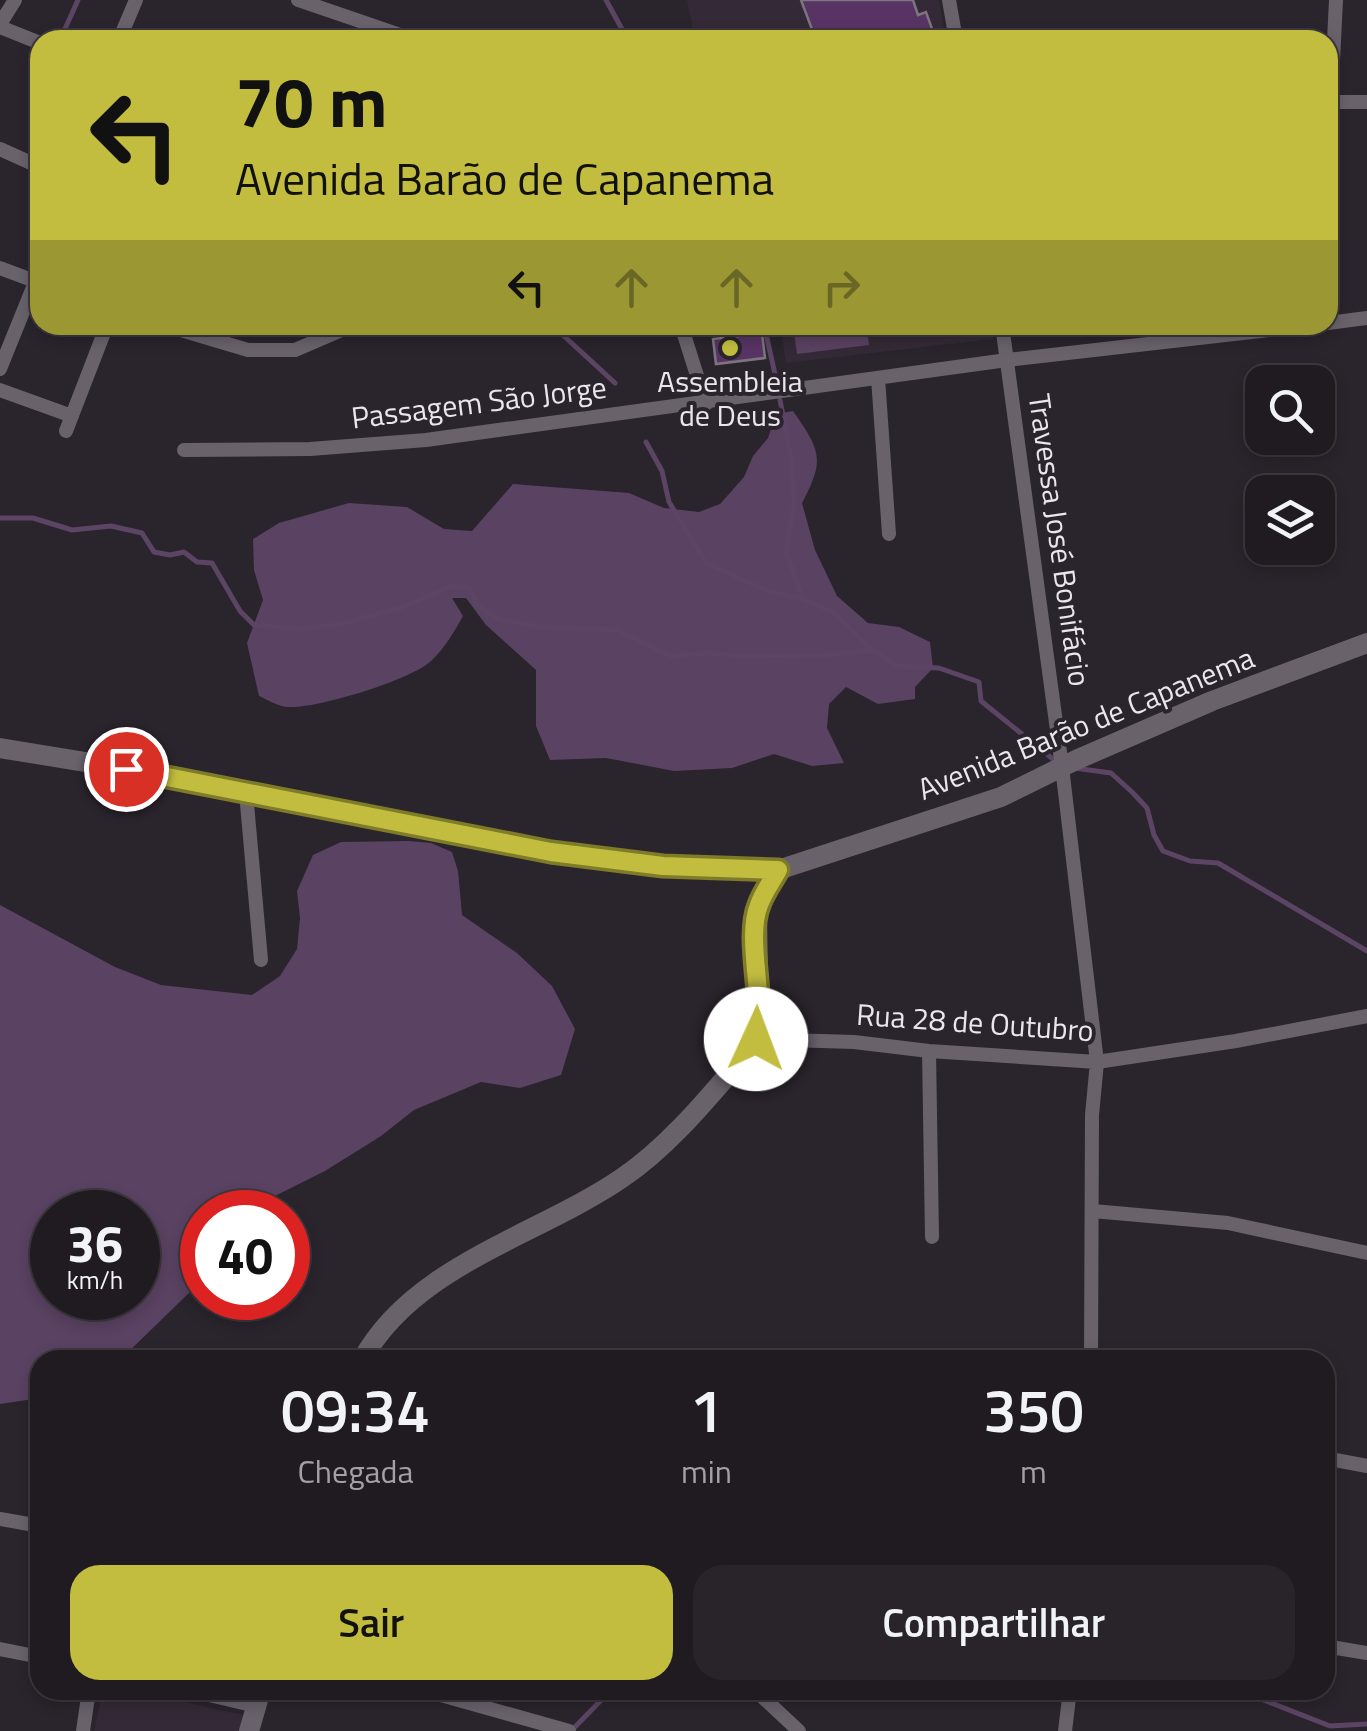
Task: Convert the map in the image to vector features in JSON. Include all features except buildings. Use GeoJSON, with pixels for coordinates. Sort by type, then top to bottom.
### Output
{"type":"FeatureCollection","features":[{"type":"Feature","properties":{"kind":"street"},"geometry":{"type":"LineString","coordinates":[[15,0],[0,26],[30,39]]}},
{"type":"Feature","properties":{"kind":"street"},"geometry":{"type":"LineString","coordinates":[[123,30],[136,0]]}},
{"type":"Feature","properties":{"kind":"street"},"geometry":{"type":"LineString","coordinates":[[298,0],[385,30]]}},
{"type":"Feature","properties":{"kind":"street"},"geometry":{"type":"LineString","coordinates":[[949,0],[954,30]]}},
{"type":"Feature","properties":{"kind":"street"},"geometry":{"type":"LineString","coordinates":[[1334,30],[1336,0]]}},
{"type":"Feature","properties":{"kind":"street"},"geometry":{"type":"LineString","coordinates":[[1338,102],[1367,102]]}},
{"type":"Feature","properties":{"kind":"street"},"geometry":{"type":"LineString","coordinates":[[0,149],[30,162]]}},
{"type":"Feature","properties":{"kind":"street"},"geometry":{"type":"LineString","coordinates":[[0,268],[30,276]]}},
{"type":"Feature","properties":{"kind":"street"},"geometry":{"type":"LineString","coordinates":[[0,369],[30,299]]}},
{"type":"Feature","properties":{"kind":"street"},"geometry":{"type":"LineString","coordinates":[[1338,322],[1367,318]]}},
{"type":"Feature","properties":{"kind":"street"},"geometry":{"type":"LineString","coordinates":[[66,431],[103,335]]}},
{"type":"Feature","properties":{"kind":"street"},"geometry":{"type":"LineString","coordinates":[[198,335],[248,350],[295,350],[330,335]]}},
{"type":"Feature","properties":{"kind":"street"},"geometry":{"type":"LineString","coordinates":[[684,335],[706,404]]}},
{"type":"Feature","properties":{"kind":"street","name":"Travessa José Bonifácio"},"geometry":{"type":"LineString","coordinates":[[1003,335],[1097,1062],[1092,1114],[1092,1350]]}},
{"type":"Feature","properties":{"kind":"street","name":"Passagem São Jorge"},"geometry":{"type":"LineString","coordinates":[[184,450],[310,450],[426,440],[1007,360],[1226,335]]}},
{"type":"Feature","properties":{"kind":"street"},"geometry":{"type":"LineString","coordinates":[[878,378],[889,534]]}},
{"type":"Feature","properties":{"kind":"street"},"geometry":{"type":"LineString","coordinates":[[0,390],[72,416]]}},
{"type":"Feature","properties":{"kind":"street","name":"Avenida Barão de Capanema"},"geometry":{"type":"LineString","coordinates":[[0,748],[551,852],[663,866],[778,870],[1000,797],[1212,701],[1367,644]]}},
{"type":"Feature","properties":{"kind":"street"},"geometry":{"type":"LineString","coordinates":[[246,793],[261,960]]}},
{"type":"Feature","properties":{"kind":"street"},"geometry":{"type":"LineString","coordinates":[[368,1350],[382,1329],[424,1292],[636,1168],[693,1113],[756,1039],[760,1018],[756,921],[759,904],[778,870]]}},
{"type":"Feature","properties":{"kind":"street","name":"Rua 28 de Outubro"},"geometry":{"type":"LineString","coordinates":[[756,1039],[854,1042],[1097,1062],[1367,1016]]}},
{"type":"Feature","properties":{"kind":"street"},"geometry":{"type":"LineString","coordinates":[[930,1051],[932,1236]]}},
{"type":"Feature","properties":{"kind":"street"},"geometry":{"type":"LineString","coordinates":[[1093,1211],[1228,1223],[1367,1253]]}},
{"type":"Feature","properties":{"kind":"street"},"geometry":{"type":"LineString","coordinates":[[1335,1460],[1367,1466]]}},
{"type":"Feature","properties":{"kind":"street"},"geometry":{"type":"LineString","coordinates":[[0,1519],[30,1524]]}},
{"type":"Feature","properties":{"kind":"street"},"geometry":{"type":"LineString","coordinates":[[0,1648],[30,1655]]}},
{"type":"Feature","properties":{"kind":"street"},"geometry":{"type":"LineString","coordinates":[[1335,1648],[1367,1653]]}},
{"type":"Feature","properties":{"kind":"street"},"geometry":{"type":"LineString","coordinates":[[83,1731],[88,1700]]}},
{"type":"Feature","properties":{"kind":"street"},"geometry":{"type":"LineString","coordinates":[[249,1731],[257,1700]]}},
{"type":"Feature","properties":{"kind":"street"},"geometry":{"type":"LineString","coordinates":[[458,1700],[569,1731]]}},
{"type":"Feature","properties":{"kind":"street"},"geometry":{"type":"LineString","coordinates":[[766,1700],[799,1731]]}},
{"type":"Feature","properties":{"kind":"street"},"geometry":{"type":"LineString","coordinates":[[1064,1731],[1069,1700]]}},
{"type":"Feature","properties":{"kind":"shaded area"},"geometry":{"type":"Polygon","coordinates":[[[687,0],[939,0],[944,30],[693,30],[687,0]]]}},
{"type":"Feature","properties":{"kind":"shaded area"},"geometry":{"type":"Polygon","coordinates":[[[782,335],[992,335],[993,339],[786,363],[782,335]]]}},
{"type":"Feature","properties":{"kind":"shaded area"},"geometry":{"type":"Polygon","coordinates":[[[794,335],[868,335],[869,345],[797,354],[794,335]]]}},
{"type":"Feature","properties":{"kind":"shaded area"},"geometry":{"type":"Polygon","coordinates":[[[793,411],[817,456],[814,476],[802,503],[815,550],[837,596],[868,623],[899,627],[930,642],[933,668],[915,687],[915,699],[878,704],[846,687],[829,704],[827,728],[844,763],[812,766],[774,754],[732,768],[674,771],[606,758],[550,760],[536,726],[536,670],[486,625],[466,598],[452,598],[463,616],[441,651],[420,669],[363,692],[319,703],[288,707],[259,696],[247,643],[263,600],[254,570],[253,539],[279,523],[349,503],[407,507],[444,529],[472,531],[513,484],[629,493],[664,508],[699,512],[720,504],[744,477],[753,456],[768,438],[776,414],[793,411]]]}},
{"type":"Feature","properties":{"kind":"shaded area"},"geometry":{"type":"Polygon","coordinates":[[[409,841],[431,843],[452,852],[462,915],[517,953],[552,986],[575,1029],[561,1075],[520,1088],[481,1082],[414,1110],[381,1136],[287,1190],[180,1190],[180,1302],[130,1350],[30,1350],[30,1400],[0,1404],[0,905],[115,967],[161,985],[252,995],[280,976],[297,949],[297,891],[313,855],[341,842],[409,841]]]}},
{"type":"Feature","properties":{"kind":"shaded area"},"geometry":{"type":"Polygon","coordinates":[[[101,1700],[175,1700],[247,1716],[243,1731],[94,1731],[101,1700]]]}},
{"type":"Feature","properties":{"kind":"waterway"},"geometry":{"type":"LineString","coordinates":[[64,30],[78,0]]}},
{"type":"Feature","properties":{"kind":"waterway"},"geometry":{"type":"LineString","coordinates":[[606,0],[622,30]]}},
{"type":"Feature","properties":{"kind":"waterway"},"geometry":{"type":"LineString","coordinates":[[563,335],[615,383]]}},
{"type":"Feature","properties":{"kind":"waterway"},"geometry":{"type":"LineString","coordinates":[[766,335],[777,383]]}},
{"type":"Feature","properties":{"kind":"waterway"},"geometry":{"type":"LineString","coordinates":[[780,400],[792,463],[794,505],[786,552],[803,599],[833,612],[873,650]]}},
{"type":"Feature","properties":{"kind":"waterway"},"geometry":{"type":"LineString","coordinates":[[646,442],[662,471],[669,502],[706,563],[767,591],[803,599]]}},
{"type":"Feature","properties":{"kind":"waterway"},"geometry":{"type":"LineString","coordinates":[[0,518],[33,518],[72,530],[111,526],[142,533],[154,552],[184,552],[197,562],[212,563],[240,611],[254,625],[301,629],[336,625],[403,607],[452,586],[470,588],[477,605],[497,619],[542,627],[616,630],[670,656],[829,655],[873,650],[898,666],[939,668],[979,682],[981,701],[1059,764]]}},
{"type":"Feature","properties":{"kind":"waterway"},"geometry":{"type":"LineString","coordinates":[[1074,768],[1111,773],[1132,792],[1147,808],[1163,851],[1190,861],[1218,863],[1367,951]]}},
{"type":"Feature","properties":{"kind":"waterway"},"geometry":{"type":"LineString","coordinates":[[573,1729],[601,1700]]}},
{"type":"Feature","properties":{"kind":"waterway"},"geometry":{"type":"LineString","coordinates":[[1264,1700],[1330,1726],[1367,1724]]}},
{"type":"Feature","properties":{"kind":"place","name":"Assembleia de Deus"},"geometry":{"type":"Point","coordinates":[730,348]}},
{"type":"Feature","properties":{"kind":"route"},"geometry":{"type":"LineString","coordinates":[[126,769],[551,852],[663,866],[778,870],[759,904],[756,921],[760,1018],[756,1039]]}}]}
